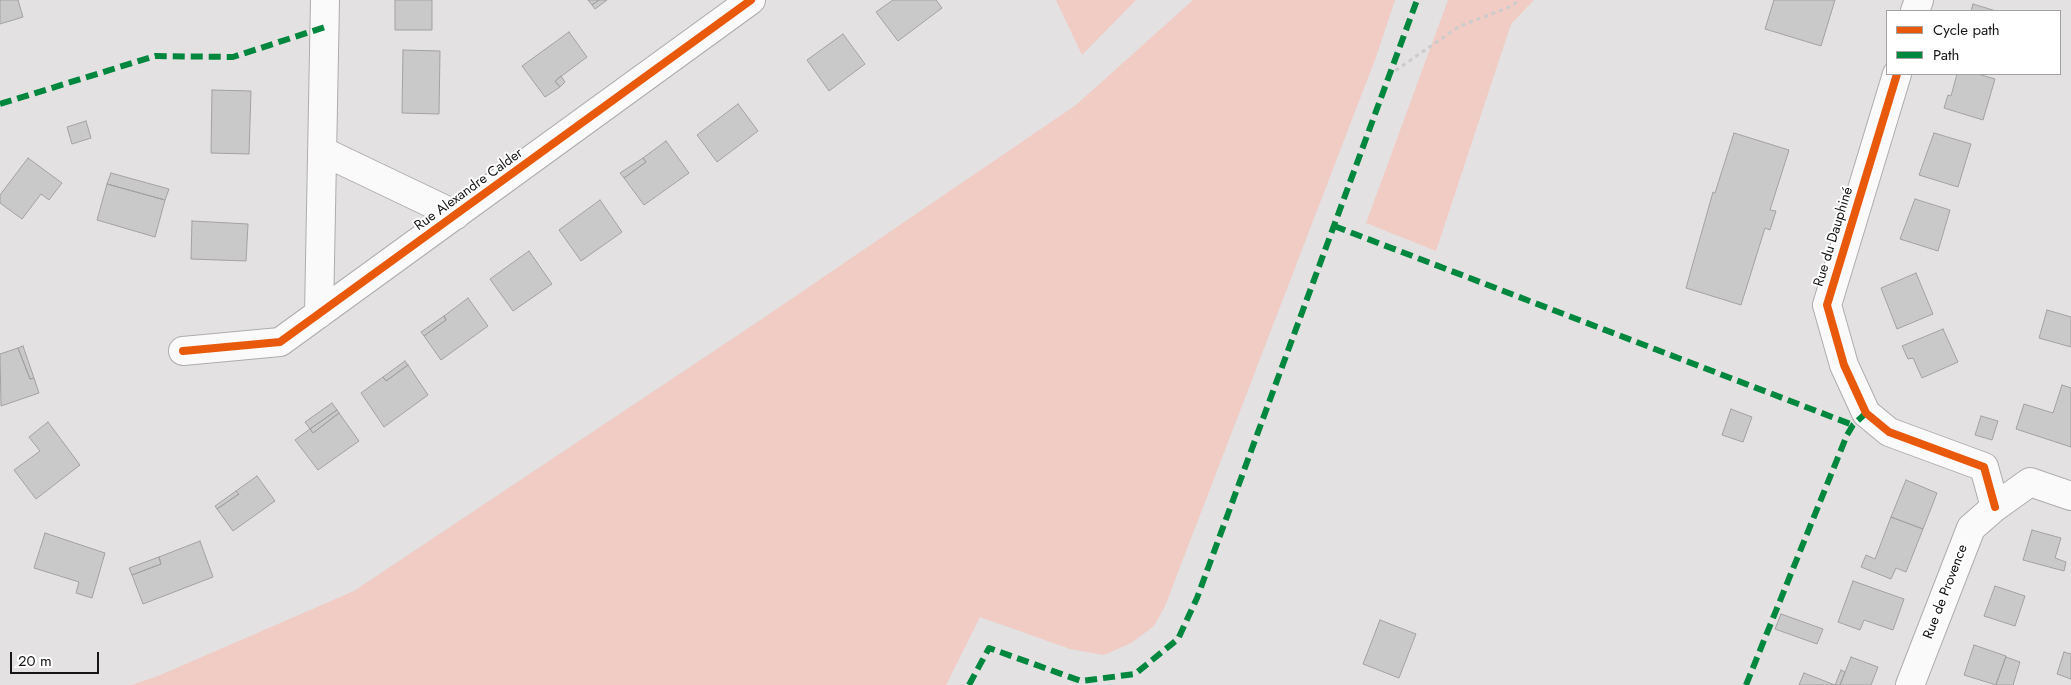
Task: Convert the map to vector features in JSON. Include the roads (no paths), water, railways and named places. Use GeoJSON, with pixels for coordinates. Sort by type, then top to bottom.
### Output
{"type":"FeatureCollection","features":[{"type":"Feature","properties":{"kind":"street"},"geometry":{"type":"LineString","coordinates":[[319,314],[325,0]]}},
{"type":"Feature","properties":{"kind":"street","name":"Rue Alexandre Calder"},"geometry":{"type":"LineString","coordinates":[[183,351],[280,342],[751,0]]}},
{"type":"Feature","properties":{"kind":"street","name":"Rue du Dauphiné"},"geometry":{"type":"LineString","coordinates":[[1896,75],[1827,305],[1844,365],[1866,413],[1889,432],[1984,467],[1995,507]]}},
{"type":"Feature","properties":{"kind":"street","name":"Rue Alexandre Calder"},"geometry":{"type":"LineString","coordinates":[[322,151],[456,215]]}},
{"type":"Feature","properties":{"kind":"street","name":"Rue de Provence"},"geometry":{"type":"LineString","coordinates":[[1910,685],[1971,528],[1995,507],[2030,482],[2071,496]]}}]}
